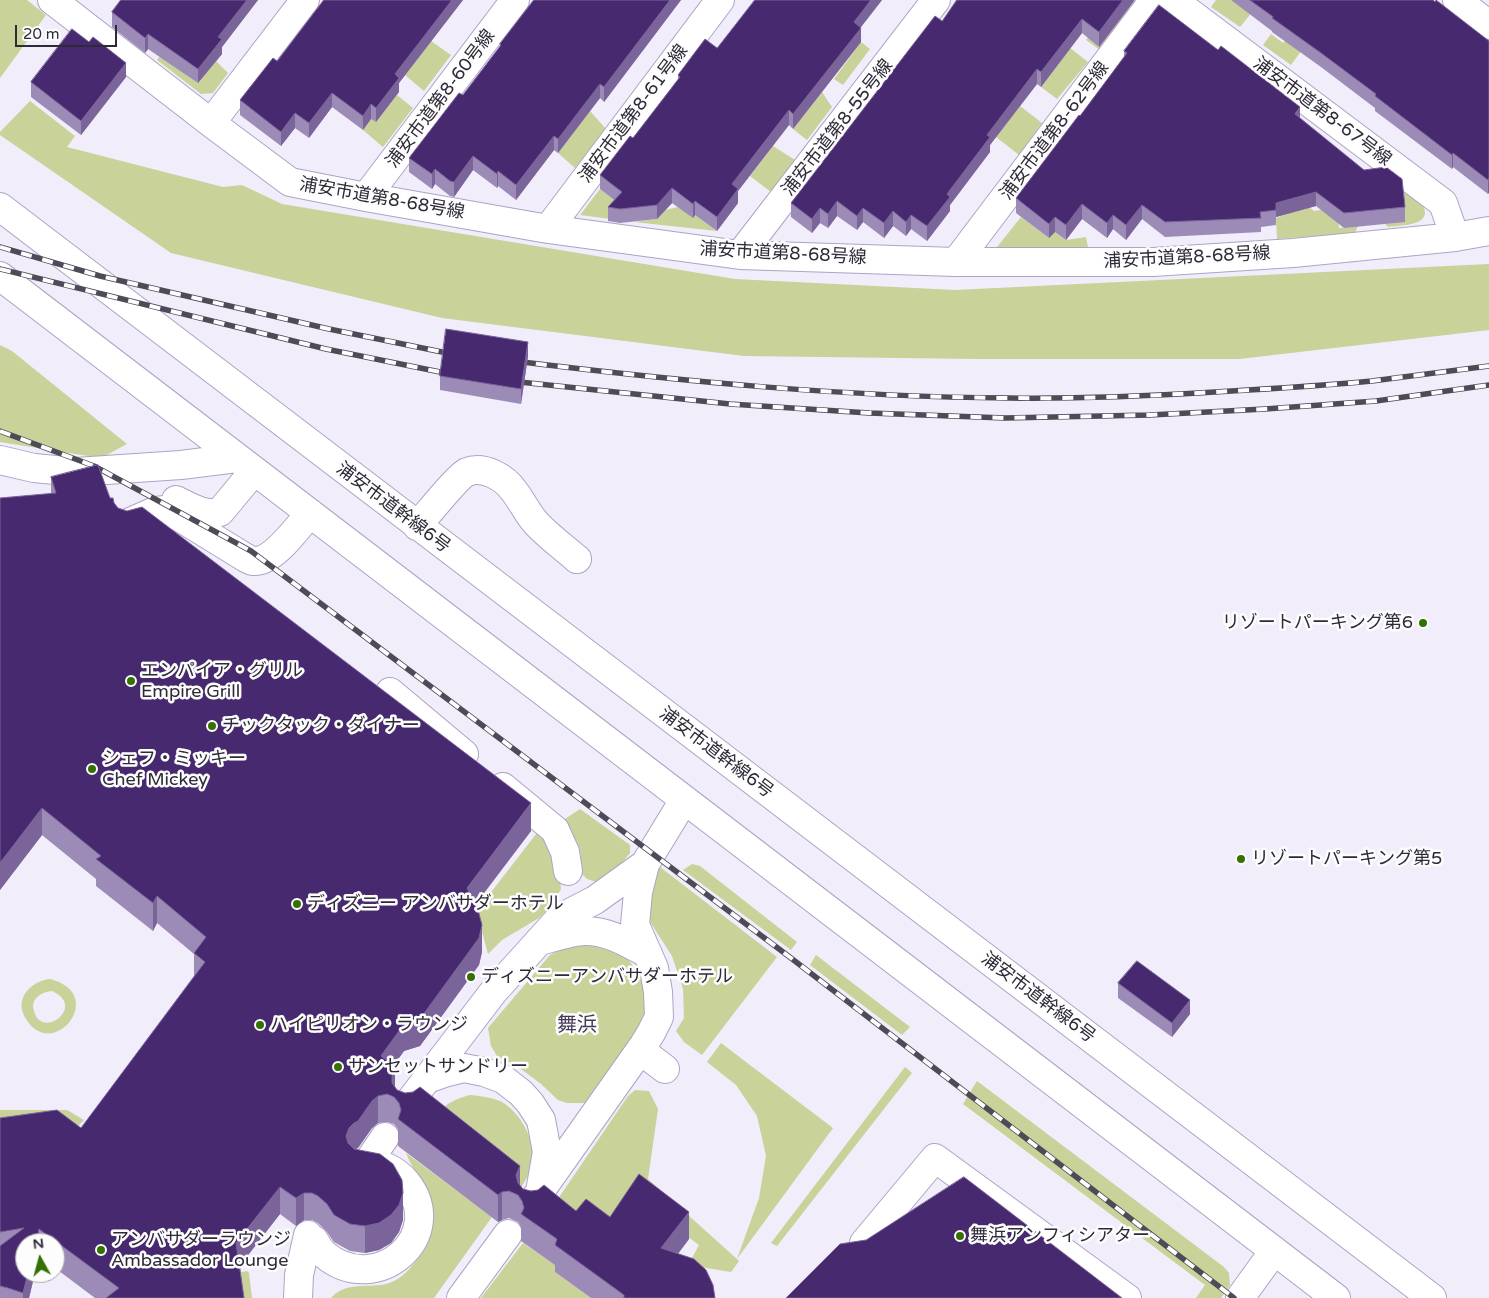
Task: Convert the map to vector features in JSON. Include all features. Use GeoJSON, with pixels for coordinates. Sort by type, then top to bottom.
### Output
{"type":"FeatureCollection","features":[{"type":"Feature","properties":{"kind":"street"},"geometry":{"type":"LineString","coordinates":[[211,123],[304,0]]}},
{"type":"Feature","properties":{"kind":"street","name":"浦安市道第8-60号線"},"geometry":{"type":"LineString","coordinates":[[366,197],[516,0]]}},
{"type":"Feature","properties":{"kind":"street","name":"浦安市道第8-61号線"},"geometry":{"type":"LineString","coordinates":[[548,229],[720,0]]}},
{"type":"Feature","properties":{"kind":"street","name":"浦安市道第8-55号線"},"geometry":{"type":"LineString","coordinates":[[740,255],[936,0]]}},
{"type":"Feature","properties":{"kind":"street","name":"浦安市道第8-62号線"},"geometry":{"type":"LineString","coordinates":[[956,262],[1154,0]]}},
{"type":"Feature","properties":{"kind":"street","name":"浦安市道第8-67号線"},"geometry":{"type":"LineString","coordinates":[[1173,0],[1443,203],[1455,237]]}},
{"type":"Feature","properties":{"kind":"street"},"geometry":{"type":"LineString","coordinates":[[1457,0],[1489,24]]}},
{"type":"Feature","properties":{"kind":"street","name":"浦安市道第8-68号線"},"geometry":{"type":"LineString","coordinates":[[67,4],[211,123],[290,182],[548,229],[740,255],[956,262],[1153,262],[1293,252],[1455,237],[1489,231]]}},
{"type":"Feature","properties":{"kind":"street","name":"浦安市道幹線6号"},"geometry":{"type":"LineString","coordinates":[[0,207],[1432,1298]]}},
{"type":"Feature","properties":{"kind":"street"},"geometry":{"type":"LineString","coordinates":[[0,276],[1336,1298]]}},
{"type":"Feature","properties":{"kind":"street"},"geometry":{"type":"LineString","coordinates":[[0,460],[34,468],[76,472],[181,465],[246,464]]}},
{"type":"Feature","properties":{"kind":"street"},"geometry":{"type":"LineString","coordinates":[[246,464],[220,512],[212,514],[176,500],[160,497],[140,503],[120,524],[155,511],[166,510],[246,558],[255,561],[268,557],[279,548],[310,513]]}},
{"type":"Feature","properties":{"kind":"street"},"geometry":{"type":"LineString","coordinates":[[417,526],[457,481],[467,472],[478,470],[491,472],[505,482],[514,490],[537,524],[582,551]]}},
{"type":"Feature","properties":{"kind":"street"},"geometry":{"type":"LineString","coordinates":[[390,692],[555,830],[565,852],[568,871],[567,892],[560,918]]}},
{"type":"Feature","properties":{"kind":"street"},"geometry":{"type":"LineString","coordinates":[[427,1079],[464,1068],[503,1078],[522,1093],[541,1120],[547,1152],[536,1197],[640,1050],[659,1017],[658,992],[654,968],[635,925],[638,892],[646,864],[684,800]]}},
{"type":"Feature","properties":{"kind":"street"},"geometry":{"type":"LineString","coordinates":[[407,1104],[494,991],[560,918],[595,900],[646,864]]}},
{"type":"Feature","properties":{"kind":"street"},"geometry":{"type":"LineString","coordinates":[[568,871],[595,900]]}},
{"type":"Feature","properties":{"kind":"street"},"geometry":{"type":"LineString","coordinates":[[539,941],[584,931],[604,933],[648,954]]}},
{"type":"Feature","properties":{"kind":"street"},"geometry":{"type":"LineString","coordinates":[[640,1050],[665,1069]]}},
{"type":"Feature","properties":{"kind":"street"},"geometry":{"type":"LineString","coordinates":[[298,1298],[299,1275],[311,1238],[323,1254],[337,1265],[354,1271],[372,1271],[390,1266],[404,1255],[414,1240],[419,1224],[418,1206],[412,1190],[401,1176],[387,1167],[365,1162],[385,1137]]}},
{"type":"Feature","properties":{"kind":"street"},"geometry":{"type":"LineString","coordinates":[[864,1243],[935,1158],[1127,1298]]}},
{"type":"Feature","properties":{"kind":"street"},"geometry":{"type":"LineString","coordinates":[[460,1298],[508,1234]]}},
{"type":"Feature","properties":{"kind":"street"},"geometry":{"type":"LineString","coordinates":[[1240,1298],[1274,1251]]}},
{"type":"Feature","properties":{"kind":"green space"},"geometry":{"type":"Polygon","coordinates":[[[0,0],[27,0],[46,15],[0,78],[0,0]]]}},
{"type":"Feature","properties":{"kind":"green space"},"geometry":{"type":"Polygon","coordinates":[[[1117,0],[1135,0],[1100,50],[1086,40],[1117,0]]]}},
{"type":"Feature","properties":{"kind":"green space"},"geometry":{"type":"Polygon","coordinates":[[[1216,0],[1231,0],[1253,11],[1240,27],[1211,7],[1216,0]]]}},
{"type":"Feature","properties":{"kind":"green space"},"geometry":{"type":"Polygon","coordinates":[[[1271,34],[1283,43],[1289,36],[1304,47],[1291,65],[1263,45],[1271,34]]]}},
{"type":"Feature","properties":{"kind":"green space"},"geometry":{"type":"Polygon","coordinates":[[[431,41],[451,55],[424,91],[405,75],[431,41]]]}},
{"type":"Feature","properties":{"kind":"green space"},"geometry":{"type":"Polygon","coordinates":[[[861,42],[870,49],[843,85],[834,79],[861,42]]]}},
{"type":"Feature","properties":{"kind":"green space"},"geometry":{"type":"Polygon","coordinates":[[[1065,44],[1088,62],[1057,99],[1041,87],[1063,57],[1065,44]]]}},
{"type":"Feature","properties":{"kind":"green space"},"geometry":{"type":"Polygon","coordinates":[[[160,56],[198,83],[216,61],[228,73],[213,93],[201,94],[157,60],[160,56]]]}},
{"type":"Feature","properties":{"kind":"green space"},"geometry":{"type":"Polygon","coordinates":[[[822,92],[832,107],[807,140],[793,129],[822,92]]]}},
{"type":"Feature","properties":{"kind":"green space"},"geometry":{"type":"Polygon","coordinates":[[[397,95],[413,108],[383,147],[363,130],[371,119],[376,122],[397,95]]]}},
{"type":"Feature","properties":{"kind":"green space"},"geometry":{"type":"Polygon","coordinates":[[[30,101],[75,136],[67,147],[223,187],[242,185],[282,204],[735,279],[955,290],[1489,264],[1489,330],[1239,359],[979,359],[744,356],[442,318],[171,253],[0,135],[0,132],[30,101]]]}},
{"type":"Feature","properties":{"kind":"green space"},"geometry":{"type":"Polygon","coordinates":[[[1020,106],[1042,123],[1019,155],[996,137],[1020,106]]]}},
{"type":"Feature","properties":{"kind":"green space"},"geometry":{"type":"Polygon","coordinates":[[[590,111],[606,129],[575,168],[558,153],[590,111]]]}},
{"type":"Feature","properties":{"kind":"green space"},"geometry":{"type":"Polygon","coordinates":[[[773,146],[795,160],[771,192],[750,176],[773,146]]]}},
{"type":"Feature","properties":{"kind":"green space"},"geometry":{"type":"Polygon","coordinates":[[[1270,178],[1314,211],[1337,207],[1339,228],[1358,226],[1355,233],[1277,239],[1276,218],[1287,214],[1270,178]]]}},
{"type":"Feature","properties":{"kind":"green space"},"geometry":{"type":"Polygon","coordinates":[[[1391,178],[1409,191],[1422,204],[1425,216],[1420,221],[1388,227],[1385,224],[1405,221],[1391,178]]]}},
{"type":"Feature","properties":{"kind":"green space"},"geometry":{"type":"Polygon","coordinates":[[[600,189],[622,207],[611,219],[580,215],[600,189]]]}},
{"type":"Feature","properties":{"kind":"green space"},"geometry":{"type":"Polygon","coordinates":[[[678,207],[695,215],[717,231],[634,222],[657,219],[665,210],[678,207]]]}},
{"type":"Feature","properties":{"kind":"green space"},"geometry":{"type":"Polygon","coordinates":[[[1021,217],[1049,238],[1055,232],[1066,240],[1086,237],[1088,247],[997,247],[1021,217]]]}},
{"type":"Feature","properties":{"kind":"green space"},"geometry":{"type":"Polygon","coordinates":[[[0,345],[12,351],[127,444],[101,458],[0,442],[0,345]]]}},
{"type":"Feature","properties":{"kind":"green space"},"geometry":{"type":"Polygon","coordinates":[[[580,809],[630,845],[630,853],[612,875],[600,883],[587,879],[581,873],[581,856],[578,844],[562,821],[580,809]]]}},
{"type":"Feature","properties":{"kind":"green space"},"geometry":{"type":"Polygon","coordinates":[[[540,829],[557,852],[561,889],[551,906],[539,918],[502,940],[488,954],[481,928],[471,918],[540,829]]]}},
{"type":"Feature","properties":{"kind":"green space"},"geometry":{"type":"Polygon","coordinates":[[[692,864],[700,866],[797,942],[791,950],[683,870],[692,864]]]}},
{"type":"Feature","properties":{"kind":"green space"},"geometry":{"type":"Polygon","coordinates":[[[660,867],[777,957],[702,1055],[684,1042],[676,1031],[684,1018],[683,989],[672,956],[643,911],[649,882],[660,867]]]}},
{"type":"Feature","properties":{"kind":"green space"},"geometry":{"type":"Polygon","coordinates":[[[583,940],[621,951],[634,967],[641,980],[647,1002],[643,1024],[585,1103],[567,1103],[558,1100],[521,1069],[497,1056],[491,1046],[488,1028],[550,955],[565,946],[583,940]]]}},
{"type":"Feature","properties":{"kind":"green space"},"geometry":{"type":"Polygon","coordinates":[[[816,955],[910,1027],[902,1035],[810,965],[816,955]]]}},
{"type":"Feature","properties":{"kind":"green space"},"geometry":{"type":"Polygon","coordinates":[[[50,979],[67,987],[75,998],[75,1010],[70,1021],[61,1030],[49,1033],[37,1031],[26,1019],[22,1005],[26,992],[36,983],[50,979]],[[52,991],[37,997],[33,1007],[39,1019],[45,1023],[59,1018],[64,1012],[65,1005],[62,997],[52,991]]]}},
{"type":"Feature","properties":{"kind":"green space"},"geometry":{"type":"Polygon","coordinates":[[[721,1043],[833,1128],[737,1259],[759,1198],[766,1156],[757,1116],[736,1085],[707,1062],[721,1043]]]}},
{"type":"Feature","properties":{"kind":"green space"},"geometry":{"type":"Polygon","coordinates":[[[905,1067],[912,1073],[777,1246],[771,1243],[905,1067]]]}},
{"type":"Feature","properties":{"kind":"green space"},"geometry":{"type":"Polygon","coordinates":[[[977,1081],[1224,1267],[1229,1273],[1230,1285],[1221,1298],[1196,1298],[1205,1285],[963,1104],[977,1081]]]}},
{"type":"Feature","properties":{"kind":"green space"},"geometry":{"type":"Polygon","coordinates":[[[635,1090],[649,1091],[658,1109],[648,1179],[739,1261],[731,1272],[688,1265],[699,1245],[640,1202],[619,1232],[547,1215],[628,1096],[635,1090]]]}},
{"type":"Feature","properties":{"kind":"green space"},"geometry":{"type":"Polygon","coordinates":[[[470,1095],[500,1101],[514,1112],[525,1128],[532,1146],[533,1155],[528,1175],[518,1192],[430,1122],[447,1105],[470,1095]]]}},
{"type":"Feature","properties":{"kind":"green space"},"geometry":{"type":"Polygon","coordinates":[[[0,1110],[67,1110],[84,1120],[65,1140],[0,1144],[0,1110]]]}},
{"type":"Feature","properties":{"kind":"green space"},"geometry":{"type":"Polygon","coordinates":[[[406,1153],[492,1217],[434,1298],[331,1298],[336,1293],[348,1288],[381,1285],[396,1280],[412,1266],[425,1247],[431,1224],[427,1198],[422,1183],[406,1153]]]}},
{"type":"Feature","properties":{"kind":"green space"},"geometry":{"type":"Polygon","coordinates":[[[523,1243],[557,1266],[555,1272],[591,1298],[481,1298],[523,1243]]]}},
{"type":"Feature","properties":{"kind":"green space"},"geometry":{"type":"Polygon","coordinates":[[[247,1271],[249,1273],[252,1298],[240,1298],[237,1273],[247,1271]]]}},
{"type":"Feature","properties":{"kind":"building"},"geometry":{"type":"Polygon","coordinates":[[[121,0],[247,0],[218,37],[222,39],[198,69],[148,34],[145,38],[112,12],[121,0]]]}},
{"type":"Feature","properties":{"kind":"building"},"geometry":{"type":"Polygon","coordinates":[[[324,0],[452,0],[395,74],[399,78],[376,108],[371,104],[363,116],[332,93],[309,123],[295,113],[281,132],[240,100],[273,58],[277,61],[324,0]]]}},
{"type":"Feature","properties":{"kind":"building"},"geometry":{"type":"Polygon","coordinates":[[[534,0],[670,0],[604,87],[600,84],[558,139],[554,136],[516,185],[498,171],[497,174],[473,156],[454,182],[435,169],[432,174],[409,158],[459,93],[463,95],[534,0]]]}},
{"type":"Feature","properties":{"kind":"building"},"geometry":{"type":"Polygon","coordinates":[[[755,0],[871,0],[854,22],[861,28],[793,114],[789,110],[732,184],[738,189],[717,217],[695,201],[693,204],[672,188],[657,205],[620,209],[608,207],[622,192],[600,175],[630,136],[633,138],[680,77],[678,75],[705,39],[717,48],[755,0]]]}},
{"type":"Feature","properties":{"kind":"building"},"geometry":{"type":"Polygon","coordinates":[[[957,0],[1123,0],[1099,32],[1082,19],[1041,72],[1037,69],[987,135],[990,137],[947,194],[950,197],[927,226],[911,215],[906,222],[893,211],[884,223],[863,208],[857,216],[837,201],[828,214],[820,208],[812,219],[791,203],[935,16],[942,21],[957,0]]]}},
{"type":"Feature","properties":{"kind":"building"},"geometry":{"type":"Polygon","coordinates":[[[1250,0],[1433,0],[1435,2],[1436,0],[1489,41],[1488,180],[1453,153],[1452,155],[1375,96],[1376,94],[1250,0]]]}},
{"type":"Feature","properties":{"kind":"building"},"geometry":{"type":"Polygon","coordinates":[[[1159,5],[1218,50],[1221,46],[1300,107],[1295,114],[1364,170],[1386,167],[1402,179],[1405,207],[1344,213],[1316,192],[1276,203],[1276,210],[1260,212],[1261,218],[1165,222],[1142,205],[1126,225],[1113,215],[1107,223],[1082,204],[1066,225],[1055,217],[1049,224],[1016,198],[1127,53],[1124,51],[1159,5]]]}},
{"type":"Feature","properties":{"kind":"building"},"geometry":{"type":"Polygon","coordinates":[[[72,29],[89,42],[93,37],[126,63],[81,121],[31,82],[72,29]]]}},
{"type":"Feature","properties":{"kind":"building"},"geometry":{"type":"Polygon","coordinates":[[[446,329],[528,342],[521,389],[440,376],[446,329]]]}},
{"type":"Feature","properties":{"kind":"building","name":"ディズニー アンバサダーホテル"},"geometry":{"type":"Polygon","coordinates":[[[98,465],[110,498],[113,498],[118,508],[127,511],[142,507],[531,803],[467,888],[478,910],[482,925],[479,938],[420,1019],[404,1024],[381,1056],[395,1067],[392,1083],[397,1090],[405,1093],[413,1092],[420,1087],[520,1166],[516,1175],[518,1183],[523,1189],[538,1190],[544,1185],[576,1211],[586,1199],[610,1217],[639,1174],[689,1212],[661,1248],[694,1259],[706,1270],[713,1285],[715,1298],[624,1298],[624,1295],[555,1245],[557,1239],[521,1214],[524,1208],[518,1195],[509,1191],[498,1195],[398,1119],[401,1110],[399,1103],[394,1097],[387,1094],[378,1096],[372,1101],[358,1121],[349,1128],[346,1136],[348,1143],[354,1149],[380,1154],[393,1164],[402,1180],[403,1193],[399,1205],[391,1215],[379,1223],[365,1226],[350,1224],[334,1215],[327,1204],[318,1196],[312,1193],[304,1193],[296,1198],[280,1187],[236,1243],[244,1298],[106,1298],[119,1288],[65,1248],[65,1233],[44,1233],[39,1229],[38,1233],[17,1233],[24,1228],[0,1232],[0,1118],[57,1110],[81,1128],[205,962],[194,953],[206,937],[157,896],[153,903],[96,859],[101,856],[42,808],[0,863],[0,498],[56,493],[51,477],[98,465]]]}},
{"type":"Feature","properties":{"kind":"building"},"geometry":{"type":"Polygon","coordinates":[[[1137,961],[1190,1000],[1172,1023],[1118,983],[1137,961]]]}},
{"type":"Feature","properties":{"kind":"building","name":"舞浜アンフィシアター"},"geometry":{"type":"Polygon","coordinates":[[[964,1177],[1122,1298],[786,1298],[840,1244],[866,1240],[964,1177]]]}},
{"type":"Feature","properties":{"kind":"building","name":"ディズニー アンバサダーホテル"},"geometry":{"type":"Polygon","coordinates":[[[15,1235],[15,1283],[26,1283],[23,1293],[0,1286],[0,1246],[15,1235]]]}},
{"type":"Feature","properties":{"kind":"railway"},"geometry":{"type":"LineString","coordinates":[[0,247],[100,276],[329,329],[457,354]]}},
{"type":"Feature","properties":{"kind":"railway"},"geometry":{"type":"LineString","coordinates":[[0,269],[326,349],[455,375]]}},
{"type":"Feature","properties":{"kind":"railway"},"geometry":{"type":"LineString","coordinates":[[514,361],[761,387],[885,395],[1035,398],[1138,396],[1313,386],[1372,381],[1489,366]]}},
{"type":"Feature","properties":{"kind":"railway"},"geometry":{"type":"LineString","coordinates":[[510,381],[730,404],[869,413],[1005,418],[1150,415],[1265,409],[1376,401],[1489,385]]}},
{"type":"Feature","properties":{"kind":"railway"},"geometry":{"type":"LineString","coordinates":[[0,431],[94,466],[251,551],[787,955],[1234,1298]]}},
{"type":"Feature","properties":{"kind":"place","name":"リゾートパーキング第6"},"geometry":{"type":"Point","coordinates":[1423,623]}},
{"type":"Feature","properties":{"kind":"place","name":"エンパイア・グリル Empire Grill"},"geometry":{"type":"Point","coordinates":[131,681]}},
{"type":"Feature","properties":{"kind":"place","name":"チックタック・ダイナー"},"geometry":{"type":"Point","coordinates":[212,726]}},
{"type":"Feature","properties":{"kind":"place","name":"シェフ・ミッキー Chef Mickey"},"geometry":{"type":"Point","coordinates":[92,769]}},
{"type":"Feature","properties":{"kind":"place","name":"リゾートパーキング第5"},"geometry":{"type":"Point","coordinates":[1241,859]}},
{"type":"Feature","properties":{"kind":"place","name":"ディズニー アンバサダーホテル"},"geometry":{"type":"Point","coordinates":[297,904]}},
{"type":"Feature","properties":{"kind":"place","name":"ディズニーアンバサダーホテル"},"geometry":{"type":"Point","coordinates":[471,977]}},
{"type":"Feature","properties":{"kind":"place","name":"ハイピリオン・ラウンジ"},"geometry":{"type":"Point","coordinates":[260,1025]}},
{"type":"Feature","properties":{"kind":"place","name":"サンセットサンドリー"},"geometry":{"type":"Point","coordinates":[338,1067]}},
{"type":"Feature","properties":{"kind":"place","name":"舞浜アンフィシアター"},"geometry":{"type":"Point","coordinates":[960,1236]}},
{"type":"Feature","properties":{"kind":"place","name":"アンバサダーラウンジ Ambassador Lounge"},"geometry":{"type":"Point","coordinates":[101,1250]}},
{"type":"Feature","properties":{"kind":"district","name":"舞浜"},"geometry":{"type":"Point","coordinates":[577,1026]}}]}
